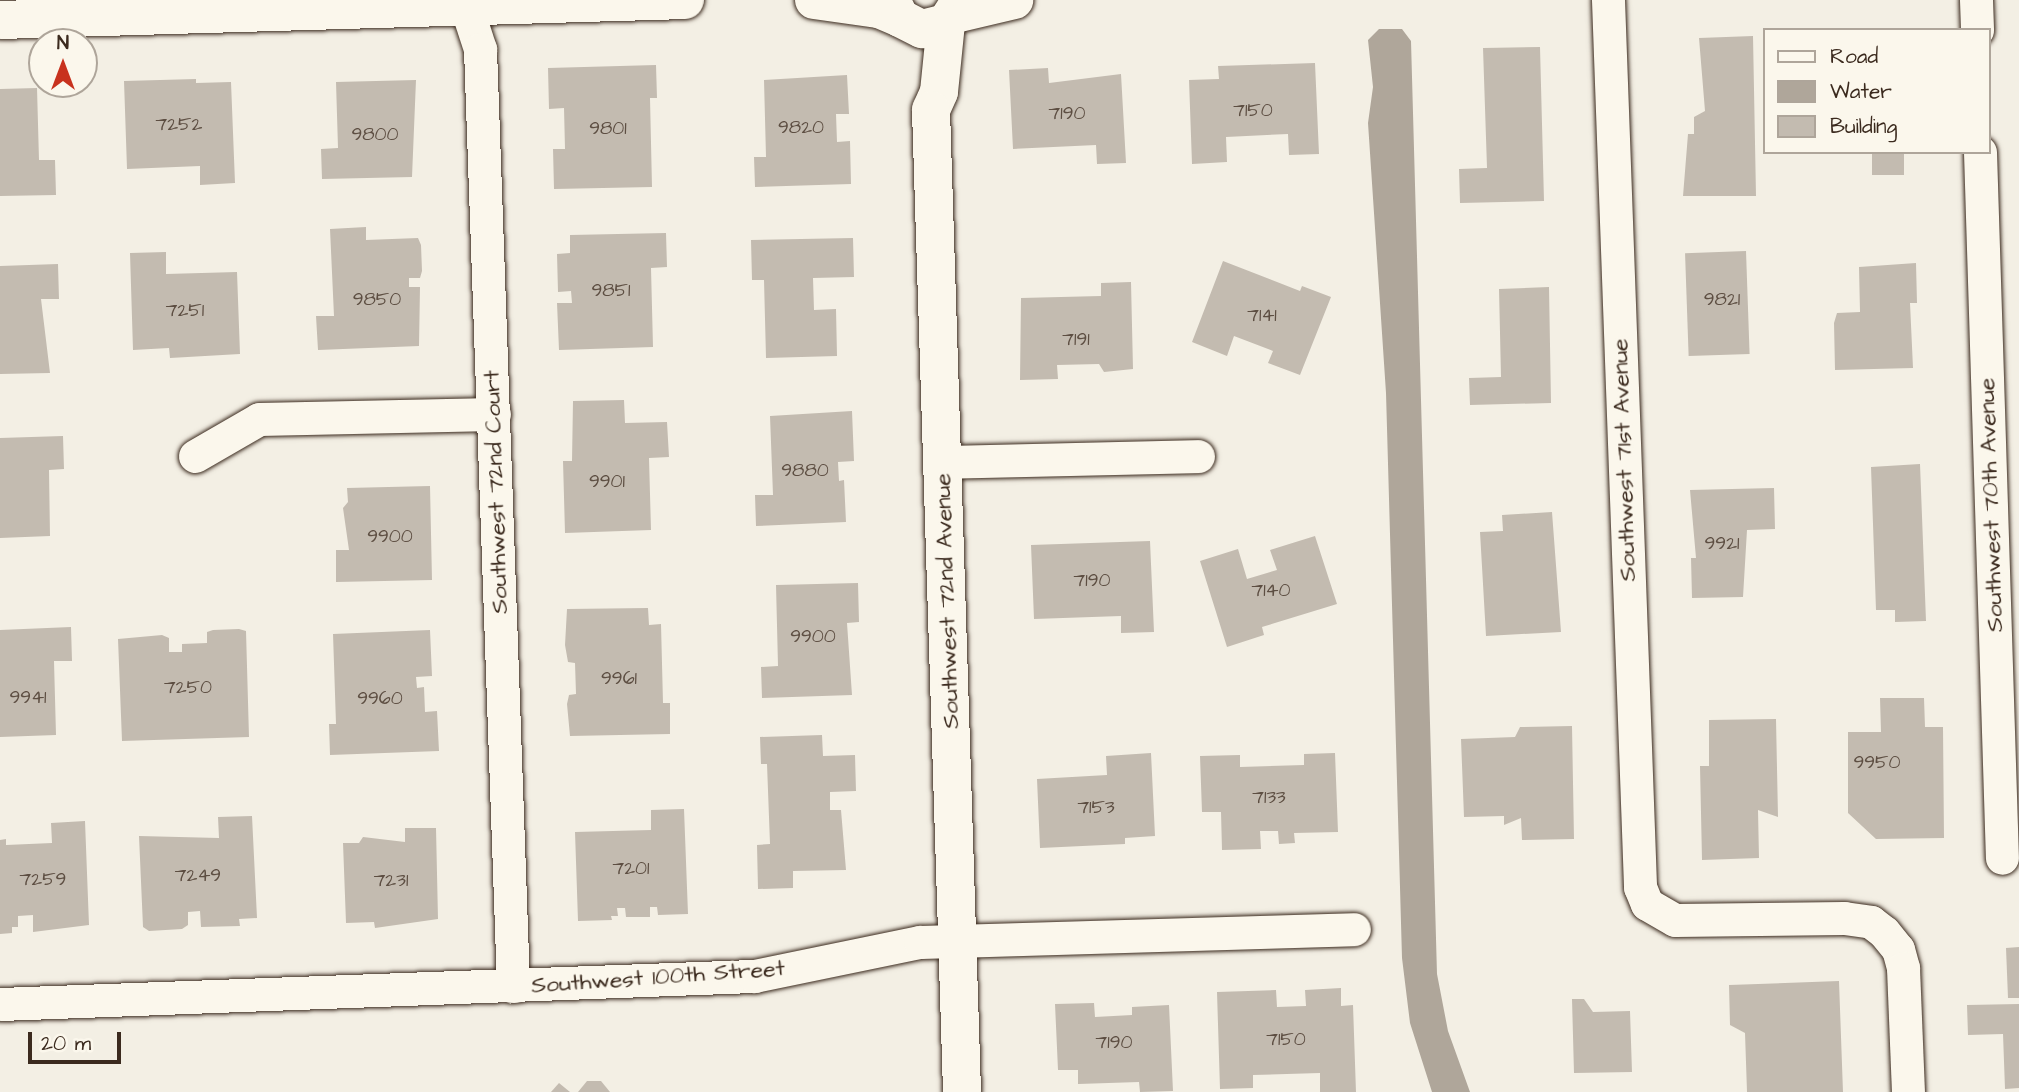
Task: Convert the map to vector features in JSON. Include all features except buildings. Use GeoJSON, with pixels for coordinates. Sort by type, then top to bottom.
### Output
{"type":"FeatureCollection","features":[{"type":"Feature","properties":{"kind":"street"},"geometry":{"type":"LineString","coordinates":[[1,14],[685,0]]}},
{"type":"Feature","properties":{"kind":"street"},"geometry":{"type":"LineString","coordinates":[[814,0],[927,13],[1014,0]]}},
{"type":"Feature","properties":{"kind":"street","name":"Southwest 71st Avenue"},"geometry":{"type":"LineString","coordinates":[[1608,0],[1640,887],[1647,904],[1657,914],[1696,922],[1844,918],[1871,922],[1898,949],[1905,989],[1908,1092]]}},
{"type":"Feature","properties":{"kind":"street"},"geometry":{"type":"LineString","coordinates":[[1976,0],[1977,28]]}},
{"type":"Feature","properties":{"kind":"street","name":"Southwest 72nd Court"},"geometry":{"type":"LineString","coordinates":[[465,3],[480,49],[513,986]]}},
{"type":"Feature","properties":{"kind":"street","name":"Southwest 72nd Avenue"},"geometry":{"type":"LineString","coordinates":[[927,13],[920,92],[931,110],[962,1092]]}},
{"type":"Feature","properties":{"kind":"street","name":"Southwest 70th Avenue"},"geometry":{"type":"LineString","coordinates":[[1980,154],[2002,858]]}},
{"type":"Feature","properties":{"kind":"street"},"geometry":{"type":"LineString","coordinates":[[195,456],[259,419],[494,414]]}},
{"type":"Feature","properties":{"kind":"street"},"geometry":{"type":"LineString","coordinates":[[943,462],[1198,456]]}},
{"type":"Feature","properties":{"kind":"street","name":"Southwest 100th Street"},"geometry":{"type":"LineString","coordinates":[[0,1004],[754,976],[894,944],[1354,929]]}},
{"type":"Feature","properties":{"kind":"water"},"geometry":{"type":"Polygon","coordinates":[[[1379,29],[1402,29],[1411,41],[1437,974],[1448,1031],[1470,1092],[1432,1092],[1410,1023],[1402,958],[1386,393],[1368,123],[1373,87],[1368,40],[1379,29]]]}}]}
